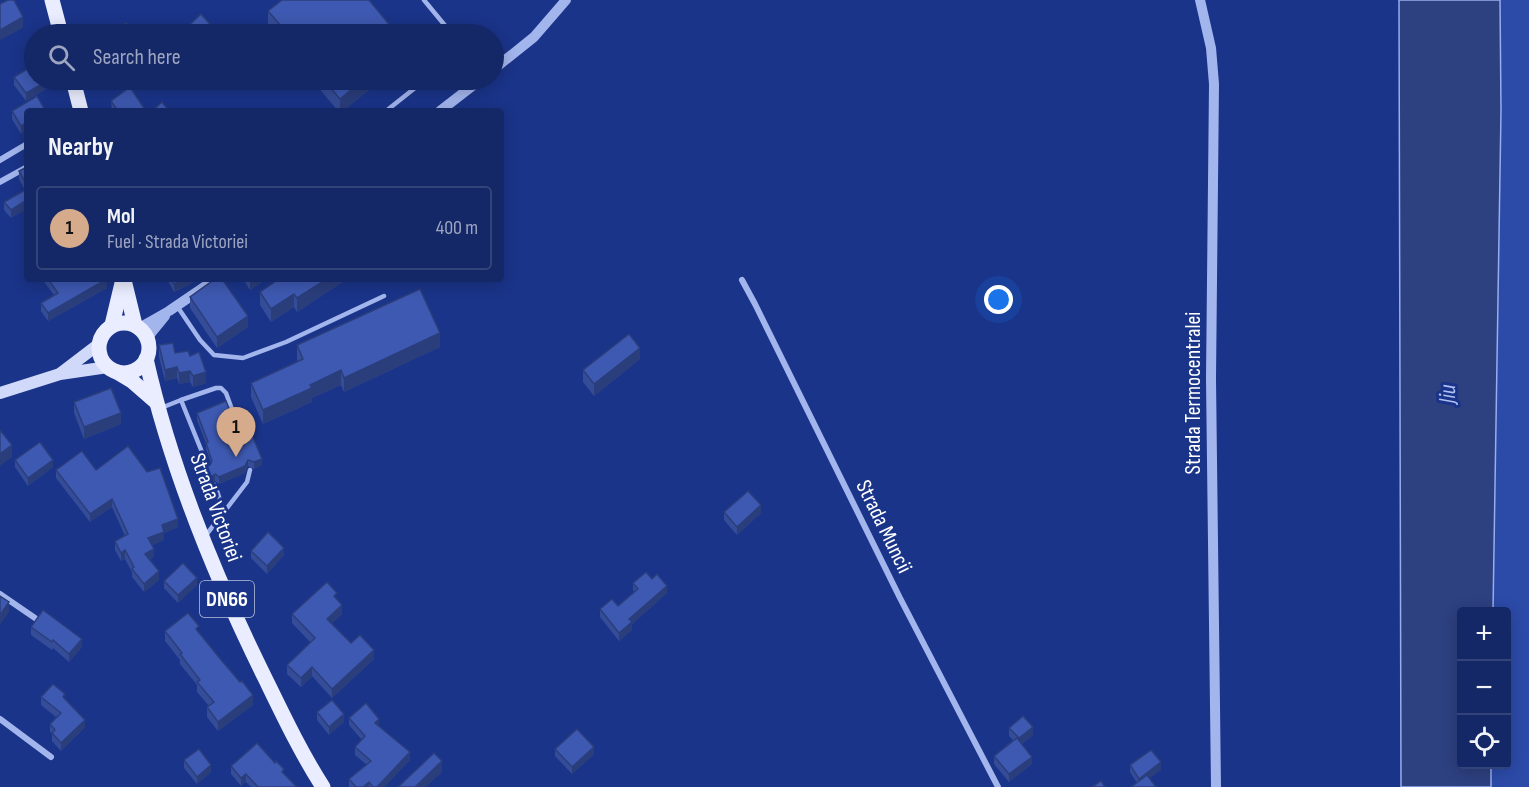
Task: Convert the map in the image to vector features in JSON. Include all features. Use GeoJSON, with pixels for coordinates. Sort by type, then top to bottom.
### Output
{"type":"FeatureCollection","features":[{"type":"Feature","properties":{"kind":"main road"},"geometry":{"type":"LineString","coordinates":[[52,0],[58,24]]}},
{"type":"Feature","properties":{"kind":"main road"},"geometry":{"type":"LineString","coordinates":[[76,90],[80,108]]}},
{"type":"Feature","properties":{"kind":"main road","name":"DN66"},"geometry":{"type":"LineString","coordinates":[[99,344],[106,330],[112,325],[123,282]]}},
{"type":"Feature","properties":{"kind":"main road","name":"DN66"},"geometry":{"type":"LineString","coordinates":[[125,282],[140,330],[148,345],[146,359]]}},
{"type":"Feature","properties":{"kind":"main road"},"geometry":{"type":"LineString","coordinates":[[112,325],[119,323],[140,330]]}},
{"type":"Feature","properties":{"kind":"main road"},"geometry":{"type":"LineString","coordinates":[[60,374],[99,344],[102,361],[112,370],[138,385],[157,405]]}},
{"type":"Feature","properties":{"kind":"main road"},"geometry":{"type":"LineString","coordinates":[[0,393],[60,374],[112,370],[133,371],[146,359]]}},
{"type":"Feature","properties":{"kind":"main road","name":"Strada Victoriei"},"geometry":{"type":"LineString","coordinates":[[146,359],[157,405],[203,540],[233,614],[323,787]]}},
{"type":"Feature","properties":{"kind":"street"},"geometry":{"type":"LineString","coordinates":[[504,61],[534,37],[566,0]]}},
{"type":"Feature","properties":{"kind":"street","name":"Strada Termocentralei"},"geometry":{"type":"LineString","coordinates":[[1200,0],[1209,39],[1214,84],[1211,379],[1216,787]]}},
{"type":"Feature","properties":{"kind":"street"},"geometry":{"type":"LineString","coordinates":[[444,108],[467,90]]}},
{"type":"Feature","properties":{"kind":"street"},"geometry":{"type":"LineString","coordinates":[[0,159],[24,146]]}},
{"type":"Feature","properties":{"kind":"street"},"geometry":{"type":"LineString","coordinates":[[0,182],[24,169]]}},
{"type":"Feature","properties":{"kind":"street","name":"Strada Muncii"},"geometry":{"type":"LineString","coordinates":[[742,280],[900,598],[998,787]]}},
{"type":"Feature","properties":{"kind":"street"},"geometry":{"type":"LineString","coordinates":[[140,330],[212,282]]}},
{"type":"Feature","properties":{"kind":"street"},"geometry":{"type":"LineString","coordinates":[[0,594],[35,618]]}},
{"type":"Feature","properties":{"kind":"street"},"geometry":{"type":"LineString","coordinates":[[0,719],[51,757]]}},
{"type":"Feature","properties":{"kind":"lane"},"geometry":{"type":"LineString","coordinates":[[424,0],[444,24]]}},
{"type":"Feature","properties":{"kind":"lane"},"geometry":{"type":"LineString","coordinates":[[390,108],[413,90]]}},
{"type":"Feature","properties":{"kind":"lane"},"geometry":{"type":"LineString","coordinates":[[173,308],[214,355],[243,358],[286,342],[384,296]]}},
{"type":"Feature","properties":{"kind":"lane"},"geometry":{"type":"LineString","coordinates":[[157,405],[221,388],[226,393],[241,434]]}},
{"type":"Feature","properties":{"kind":"lane"},"geometry":{"type":"LineString","coordinates":[[181,400],[208,467]]}},
{"type":"Feature","properties":{"kind":"lane"},"geometry":{"type":"LineString","coordinates":[[203,540],[247,482],[250,470]]}},
{"type":"Feature","properties":{"kind":"lane"},"geometry":{"type":"LineString","coordinates":[[215,485],[224,512]]}},
{"type":"Feature","properties":{"kind":"shaded area"},"geometry":{"type":"Polygon","coordinates":[[[1500,0],[1529,0],[1529,787],[1491,787],[1491,769],[1511,769],[1511,607],[1493,607],[1501,111],[1500,0]]]}},
{"type":"Feature","properties":{"kind":"water","name":"Jiu"},"geometry":{"type":"Polygon","coordinates":[[[1399,0],[1500,0],[1501,111],[1493,607],[1457,607],[1457,769],[1491,769],[1491,787],[1401,787],[1399,0]]]}},
{"type":"Feature","properties":{"kind":"building"},"geometry":{"type":"Polygon","coordinates":[[[14,0],[23,17],[0,30],[0,4],[14,0]]]}},
{"type":"Feature","properties":{"kind":"building"},"geometry":{"type":"Polygon","coordinates":[[[282,0],[369,0],[389,24],[279,24],[268,11],[282,0]]]}},
{"type":"Feature","properties":{"kind":"building"},"geometry":{"type":"Polygon","coordinates":[[[201,14],[210,24],[190,24],[201,14]]]}},
{"type":"Feature","properties":{"kind":"building"},"geometry":{"type":"Polygon","coordinates":[[[24,71],[24,90],[31,90],[26,93],[14,77],[24,71]]]}},
{"type":"Feature","properties":{"kind":"building"},"geometry":{"type":"Polygon","coordinates":[[[126,90],[132,90],[144,108],[116,108],[111,101],[126,90]]]}},
{"type":"Feature","properties":{"kind":"building"},"geometry":{"type":"Polygon","coordinates":[[[332,90],[351,90],[340,99],[332,90]]]}},
{"type":"Feature","properties":{"kind":"building"},"geometry":{"type":"Polygon","coordinates":[[[37,96],[44,108],[24,108],[24,124],[21,126],[12,111],[37,96]]]}},
{"type":"Feature","properties":{"kind":"building"},"geometry":{"type":"Polygon","coordinates":[[[162,102],[167,108],[155,108],[162,102]]]}},
{"type":"Feature","properties":{"kind":"building"},"geometry":{"type":"Polygon","coordinates":[[[24,168],[24,180],[19,171],[24,168]]]}},
{"type":"Feature","properties":{"kind":"building"},"geometry":{"type":"Polygon","coordinates":[[[24,191],[24,202],[11,210],[4,202],[24,191]]]}},
{"type":"Feature","properties":{"kind":"building"},"geometry":{"type":"Polygon","coordinates":[[[50,282],[102,282],[48,313],[41,303],[58,293],[50,282]]]}},
{"type":"Feature","properties":{"kind":"building"},"geometry":{"type":"Polygon","coordinates":[[[211,282],[224,282],[248,316],[217,337],[190,297],[211,282]]]}},
{"type":"Feature","properties":{"kind":"building"},"geometry":{"type":"Polygon","coordinates":[[[275,282],[322,282],[297,298],[294,294],[271,309],[260,292],[275,282]]]}},
{"type":"Feature","properties":{"kind":"building"},"geometry":{"type":"Polygon","coordinates":[[[420,289],[440,333],[344,378],[341,370],[310,385],[312,388],[263,410],[251,383],[303,359],[297,345],[420,289]]]}},
{"type":"Feature","properties":{"kind":"building"},"geometry":{"type":"Polygon","coordinates":[[[629,334],[640,348],[594,384],[583,370],[629,334]]]}},
{"type":"Feature","properties":{"kind":"building"},"geometry":{"type":"Polygon","coordinates":[[[173,343],[175,353],[188,351],[190,356],[199,352],[206,372],[193,376],[190,371],[179,373],[177,367],[165,370],[159,345],[173,343]]]}},
{"type":"Feature","properties":{"kind":"building"},"geometry":{"type":"Polygon","coordinates":[[[111,388],[121,413],[84,427],[74,402],[111,388]]]}},
{"type":"Feature","properties":{"kind":"building"},"geometry":{"type":"Polygon","coordinates":[[[226,401],[238,431],[243,432],[245,426],[248,425],[262,459],[254,462],[248,460],[245,466],[219,477],[215,474],[211,477],[206,465],[210,465],[212,461],[206,443],[208,442],[197,413],[226,401]]]}},
{"type":"Feature","properties":{"kind":"building"},"geometry":{"type":"Polygon","coordinates":[[[0,430],[12,445],[0,454],[0,430]]]}},
{"type":"Feature","properties":{"kind":"building"},"geometry":{"type":"Polygon","coordinates":[[[40,442],[53,460],[28,478],[15,460],[40,442]]]}},
{"type":"Feature","properties":{"kind":"building"},"geometry":{"type":"Polygon","coordinates":[[[128,446],[147,472],[160,468],[178,519],[162,525],[164,532],[148,538],[154,549],[145,554],[159,571],[144,584],[132,569],[134,567],[125,550],[121,553],[115,541],[128,534],[112,499],[90,514],[56,470],[82,451],[96,470],[128,446]]]}},
{"type":"Feature","properties":{"kind":"building"},"geometry":{"type":"Polygon","coordinates":[[[748,491],[761,505],[737,527],[724,512],[748,491]]]}},
{"type":"Feature","properties":{"kind":"building"},"geometry":{"type":"Polygon","coordinates":[[[268,532],[284,548],[267,566],[251,551],[268,532]]]}},
{"type":"Feature","properties":{"kind":"building"},"geometry":{"type":"Polygon","coordinates":[[[183,563],[197,578],[178,595],[164,581],[183,563]]]}},
{"type":"Feature","properties":{"kind":"building"},"geometry":{"type":"Polygon","coordinates":[[[646,572],[652,579],[657,574],[667,586],[629,619],[632,622],[619,633],[600,609],[612,599],[618,606],[638,589],[633,583],[646,572]]]}},
{"type":"Feature","properties":{"kind":"building"},"geometry":{"type":"Polygon","coordinates":[[[327,582],[337,593],[334,596],[342,605],[327,619],[351,643],[360,635],[374,650],[332,689],[312,667],[301,678],[287,665],[315,638],[292,614],[327,582]]]}},
{"type":"Feature","properties":{"kind":"building"},"geometry":{"type":"Polygon","coordinates":[[[0,596],[9,602],[0,615],[0,596]]]}},
{"type":"Feature","properties":{"kind":"building"},"geometry":{"type":"Polygon","coordinates":[[[43,610],[82,639],[69,654],[53,640],[52,642],[31,627],[43,610]]]}},
{"type":"Feature","properties":{"kind":"building"},"geometry":{"type":"Polygon","coordinates":[[[188,613],[199,626],[196,629],[253,695],[218,722],[207,707],[214,702],[197,682],[200,680],[165,631],[188,613]]]}},
{"type":"Feature","properties":{"kind":"building"},"geometry":{"type":"Polygon","coordinates":[[[53,684],[65,694],[63,697],[85,720],[61,743],[52,733],[55,730],[50,724],[61,713],[41,697],[53,684]]]}},
{"type":"Feature","properties":{"kind":"building"},"geometry":{"type":"Polygon","coordinates":[[[332,700],[344,714],[329,727],[317,712],[332,700]]]}},
{"type":"Feature","properties":{"kind":"building"},"geometry":{"type":"Polygon","coordinates":[[[366,703],[379,719],[375,723],[410,752],[377,787],[373,787],[369,782],[363,787],[356,787],[349,779],[371,761],[355,747],[365,736],[349,718],[366,703]]]}},
{"type":"Feature","properties":{"kind":"building"},"geometry":{"type":"Polygon","coordinates":[[[1023,716],[1033,727],[1019,738],[1009,728],[1023,716]]]}},
{"type":"Feature","properties":{"kind":"building"},"geometry":{"type":"Polygon","coordinates":[[[577,729],[594,747],[572,767],[555,749],[577,729]]]}},
{"type":"Feature","properties":{"kind":"building"},"geometry":{"type":"Polygon","coordinates":[[[1017,738],[1032,757],[1009,774],[994,756],[1017,738]]]}},
{"type":"Feature","properties":{"kind":"building"},"geometry":{"type":"Polygon","coordinates":[[[257,743],[275,763],[276,761],[284,769],[282,772],[297,787],[258,787],[246,774],[241,778],[231,766],[257,743]]]}},
{"type":"Feature","properties":{"kind":"building"},"geometry":{"type":"Polygon","coordinates":[[[199,749],[211,765],[197,777],[184,760],[199,749]]]}},
{"type":"Feature","properties":{"kind":"building"},"geometry":{"type":"Polygon","coordinates":[[[1151,750],[1161,762],[1139,779],[1130,765],[1151,750]]]}},
{"type":"Feature","properties":{"kind":"building"},"geometry":{"type":"Polygon","coordinates":[[[434,753],[442,761],[415,787],[398,787],[434,753]]]}},
{"type":"Feature","properties":{"kind":"building"},"geometry":{"type":"Polygon","coordinates":[[[1147,775],[1156,787],[1131,787],[1147,775]]]}},
{"type":"Feature","properties":{"kind":"building"},"geometry":{"type":"Polygon","coordinates":[[[1101,781],[1105,787],[1092,787],[1101,781]]]}},
{"type":"Feature","properties":{"kind":"place","name":"Mol"},"geometry":{"type":"Point","coordinates":[236,457]}}]}
